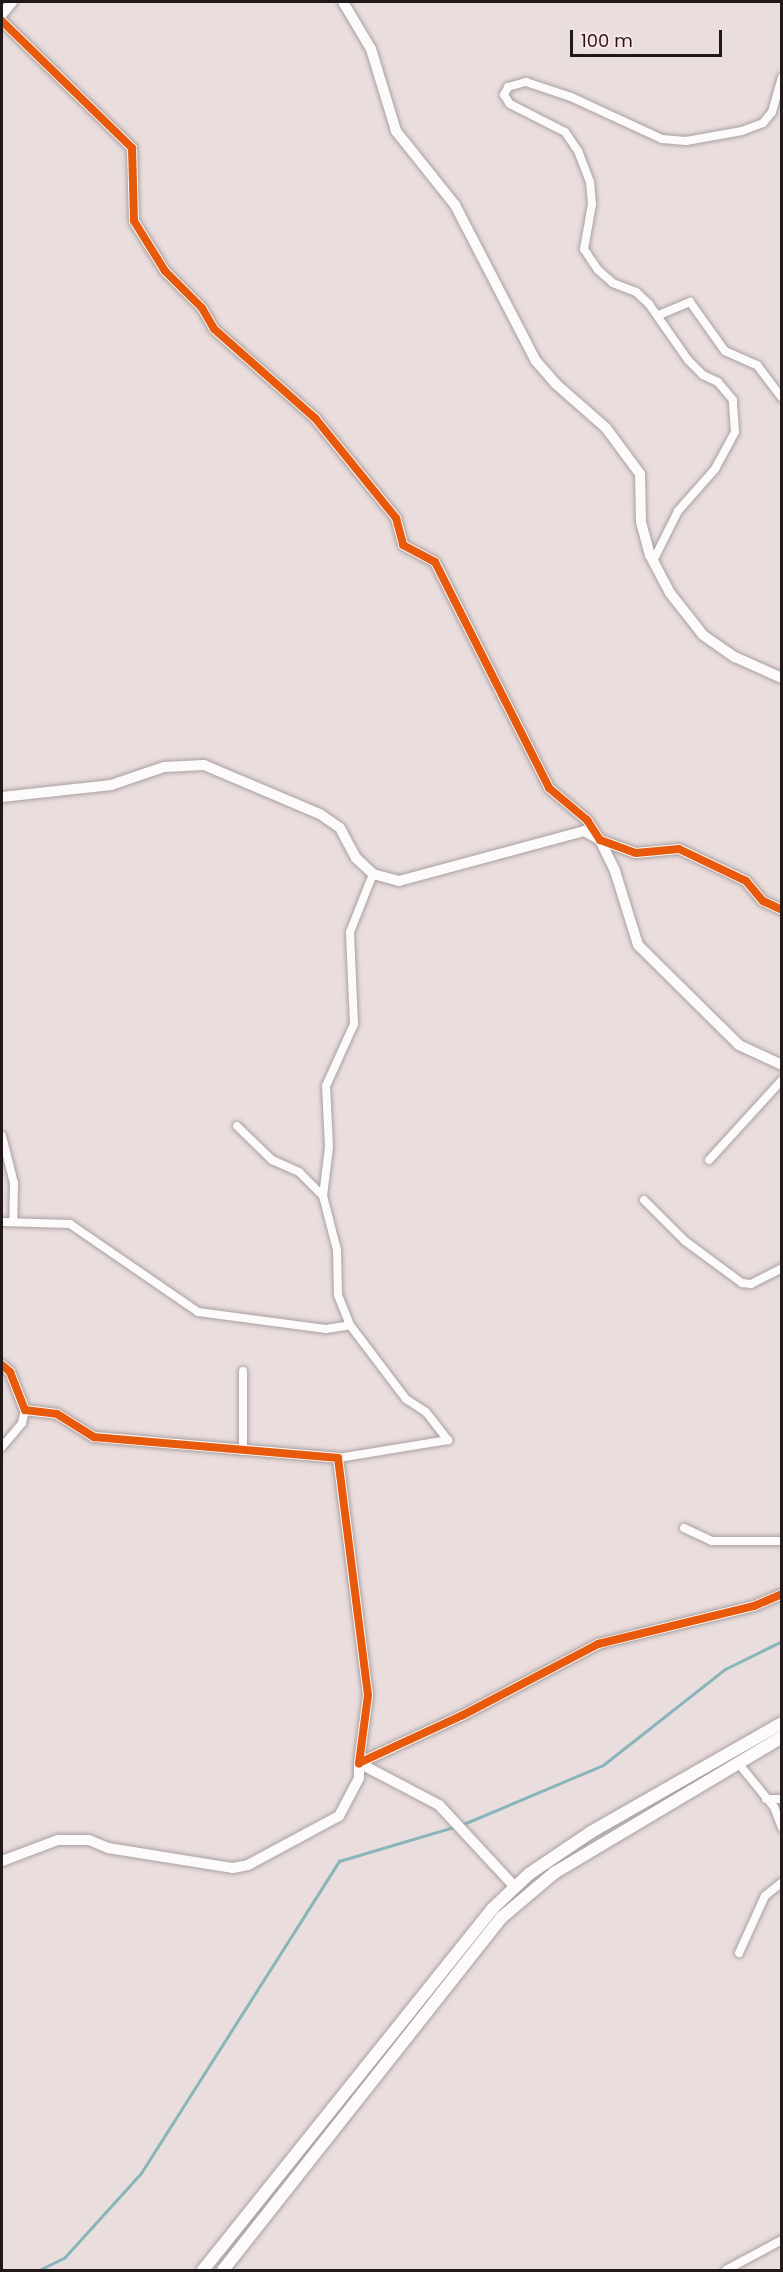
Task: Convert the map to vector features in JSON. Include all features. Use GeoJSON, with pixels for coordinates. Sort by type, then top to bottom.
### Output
{"type":"FeatureCollection","features":[{"type":"Feature","properties":{"kind":"main road"},"geometry":{"type":"LineString","coordinates":[[202,2271],[484,1919],[515,1887],[591,1832],[782,1723]]}},
{"type":"Feature","properties":{"kind":"main road"},"geometry":{"type":"LineString","coordinates":[[223,2271],[501,1918],[554,1873],[782,1737]]}},
{"type":"Feature","properties":{"kind":"street"},"geometry":{"type":"LineString","coordinates":[[2,15],[12,2]]}},
{"type":"Feature","properties":{"kind":"street"},"geometry":{"type":"LineString","coordinates":[[343,2],[371,49],[396,130],[455,205],[536,361],[556,384],[606,428],[640,474],[641,522],[653,561],[670,593],[703,635],[735,657],[782,678]]}},
{"type":"Feature","properties":{"kind":"street"},"geometry":{"type":"LineString","coordinates":[[2,21],[132,148],[134,221],[165,272],[202,309],[214,329],[315,418],[396,518],[403,545],[435,562],[549,788],[586,820],[600,840],[615,870],[638,945],[739,1045],[782,1065]]}},
{"type":"Feature","properties":{"kind":"street"},"geometry":{"type":"LineString","coordinates":[[653,561],[678,511],[715,469],[735,432],[733,400],[718,382],[703,375],[688,360],[658,315],[636,292],[613,283],[589,256],[584,249],[592,204],[590,182],[578,150],[565,132],[510,104],[504,95],[508,87],[526,82],[549,89],[662,139],[686,141],[764,123],[772,112],[782,77]]}},
{"type":"Feature","properties":{"kind":"street"},"geometry":{"type":"LineString","coordinates":[[658,315],[690,302],[725,351],[757,365],[782,398]]}},
{"type":"Feature","properties":{"kind":"street"},"geometry":{"type":"LineString","coordinates":[[2,797],[111,785],[164,767],[204,765],[320,814],[340,828],[356,858],[373,874],[399,881],[585,831],[600,840],[636,854],[679,849],[746,881],[763,901],[782,910]]}},
{"type":"Feature","properties":{"kind":"street"},"geometry":{"type":"LineString","coordinates":[[25,1410],[57,1414],[94,1437],[117,1442],[338,1458],[448,1440],[426,1412],[406,1399],[350,1325],[338,1295],[338,1250],[323,1196],[329,1147],[326,1086],[354,1024],[350,932],[373,874]]}},
{"type":"Feature","properties":{"kind":"street"},"geometry":{"type":"LineString","coordinates":[[710,1160],[782,1080]]}},
{"type":"Feature","properties":{"kind":"street"},"geometry":{"type":"LineString","coordinates":[[237,1126],[272,1160],[299,1172],[323,1196]]}},
{"type":"Feature","properties":{"kind":"street"},"geometry":{"type":"LineString","coordinates":[[2,1136],[14,1183],[13,1222]]}},
{"type":"Feature","properties":{"kind":"street"},"geometry":{"type":"LineString","coordinates":[[644,1200],[685,1241],[742,1283],[751,1284],[782,1268]]}},
{"type":"Feature","properties":{"kind":"street"},"geometry":{"type":"LineString","coordinates":[[2,1222],[69,1224],[198,1312],[326,1329],[350,1325]]}},
{"type":"Feature","properties":{"kind":"street"},"geometry":{"type":"LineString","coordinates":[[2,1365],[10,1372],[25,1410],[22,1423],[2,1447]]}},
{"type":"Feature","properties":{"kind":"street"},"geometry":{"type":"LineString","coordinates":[[243,1371],[243,1451]]}},
{"type":"Feature","properties":{"kind":"street"},"geometry":{"type":"LineString","coordinates":[[2,1861],[58,1840],[89,1839],[108,1848],[233,1868],[248,1865],[339,1816],[359,1778],[368,1695],[338,1458]]}},
{"type":"Feature","properties":{"kind":"street"},"geometry":{"type":"LineString","coordinates":[[684,1528],[712,1541],[782,1541]]}},
{"type":"Feature","properties":{"kind":"street"},"geometry":{"type":"LineString","coordinates":[[359,1763],[463,1715],[598,1644],[754,1606],[782,1594]]}},
{"type":"Feature","properties":{"kind":"street"},"geometry":{"type":"LineString","coordinates":[[359,1763],[439,1805],[478,1843],[515,1887]]}},
{"type":"Feature","properties":{"kind":"street"},"geometry":{"type":"LineString","coordinates":[[738,1763],[774,1807],[782,1828]]}},
{"type":"Feature","properties":{"kind":"street"},"geometry":{"type":"LineString","coordinates":[[766,1799],[782,1799]]}},
{"type":"Feature","properties":{"kind":"street"},"geometry":{"type":"LineString","coordinates":[[739,1953],[765,1896],[782,1882]]}},
{"type":"Feature","properties":{"kind":"street"},"geometry":{"type":"LineString","coordinates":[[726,2271],[782,2240]]}},
{"type":"Feature","properties":{"kind":"waterway"},"geometry":{"type":"LineString","coordinates":[[461,1825],[603,1765],[725,1669],[782,1641]]}},
{"type":"Feature","properties":{"kind":"waterway"},"geometry":{"type":"LineString","coordinates":[[39,2270],[64,2258],[141,2173],[339,1861],[454,1827]]}},
{"type":"Feature","properties":{"kind":"cycle path"},"geometry":{"type":"LineString","coordinates":[[2,21],[132,148],[134,221],[165,271],[202,308],[214,329],[315,418],[396,518],[403,545],[435,562],[549,788],[587,820],[600,840],[636,853],[679,849],[746,881],[763,901],[782,910]]}},
{"type":"Feature","properties":{"kind":"cycle path"},"geometry":{"type":"LineString","coordinates":[[2,1365],[10,1372],[25,1410],[57,1414],[94,1437],[338,1458],[368,1695],[359,1763],[463,1715],[598,1644],[754,1606],[782,1594]]}}]}
